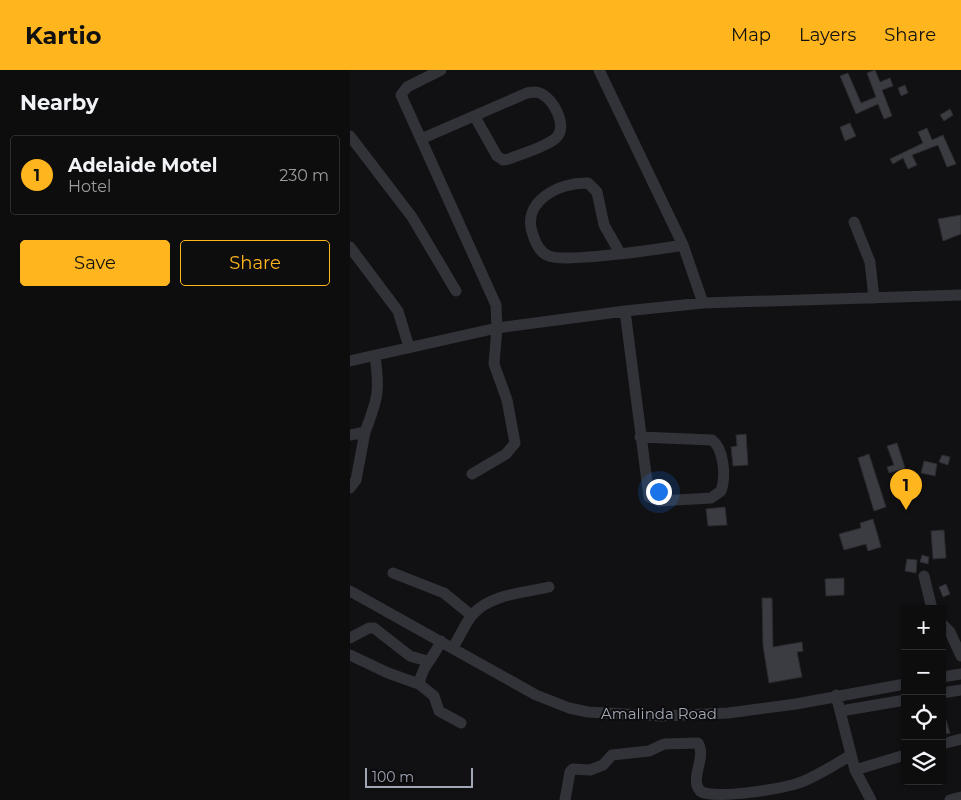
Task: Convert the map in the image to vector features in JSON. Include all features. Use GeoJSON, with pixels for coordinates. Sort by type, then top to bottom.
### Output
{"type":"FeatureCollection","features":[{"type":"Feature","properties":{"kind":"street"},"geometry":{"type":"LineString","coordinates":[[441,70],[407,87],[401,95],[496,305],[497,328],[494,364],[507,400],[515,443],[506,454],[472,474]]}},
{"type":"Feature","properties":{"kind":"street"},"geometry":{"type":"LineString","coordinates":[[599,70],[683,246],[703,303]]}},
{"type":"Feature","properties":{"kind":"street"},"geometry":{"type":"LineString","coordinates":[[420,139],[475,117],[527,93],[534,92],[542,94],[556,111],[560,127],[556,138],[548,143],[510,159],[503,160],[497,156],[475,117]]}},
{"type":"Feature","properties":{"kind":"street"},"geometry":{"type":"LineString","coordinates":[[351,140],[398,197],[456,291]]}},
{"type":"Feature","properties":{"kind":"street"},"geometry":{"type":"LineString","coordinates":[[620,253],[604,224],[597,192],[588,183],[580,183],[556,190],[534,204],[530,214],[530,227],[541,251],[549,256],[560,258],[620,253],[683,246]]}},
{"type":"Feature","properties":{"kind":"street"},"geometry":{"type":"LineString","coordinates":[[854,222],[870,262],[874,298]]}},
{"type":"Feature","properties":{"kind":"street"},"geometry":{"type":"LineString","coordinates":[[350,247],[398,312],[409,347]]}},
{"type":"Feature","properties":{"kind":"street"},"geometry":{"type":"LineString","coordinates":[[350,361],[497,328],[625,311],[703,303],[961,295]]}},
{"type":"Feature","properties":{"kind":"street"},"geometry":{"type":"LineString","coordinates":[[625,311],[640,437],[647,492],[654,501],[711,498],[721,491],[723,477],[720,448],[712,440],[640,437]]}},
{"type":"Feature","properties":{"kind":"street"},"geometry":{"type":"LineString","coordinates":[[350,488],[356,480],[365,432],[379,392],[375,356]]}},
{"type":"Feature","properties":{"kind":"street"},"geometry":{"type":"LineString","coordinates":[[350,435],[365,432]]}},
{"type":"Feature","properties":{"kind":"street"},"geometry":{"type":"LineString","coordinates":[[393,573],[444,593],[472,616]]}},
{"type":"Feature","properties":{"kind":"street"},"geometry":{"type":"LineString","coordinates":[[924,576],[931,605]]}},
{"type":"Feature","properties":{"kind":"street"},"geometry":{"type":"LineString","coordinates":[[453,647],[472,616],[483,605],[497,598],[549,587]]}},
{"type":"Feature","properties":{"kind":"street","name":"Amalinda Road"},"geometry":{"type":"LineString","coordinates":[[350,591],[536,695],[569,708],[588,712],[661,716],[728,713],[901,685]]}},
{"type":"Feature","properties":{"kind":"street"},"geometry":{"type":"LineString","coordinates":[[350,638],[369,628],[374,628],[410,656],[427,661]]}},
{"type":"Feature","properties":{"kind":"street"},"geometry":{"type":"LineString","coordinates":[[946,628],[950,632],[961,656]]}},
{"type":"Feature","properties":{"kind":"street"},"geometry":{"type":"LineString","coordinates":[[419,684],[422,670],[427,661],[436,653],[441,641]]}},
{"type":"Feature","properties":{"kind":"street"},"geometry":{"type":"LineString","coordinates":[[350,654],[388,673],[419,684],[434,696],[439,711],[461,723]]}},
{"type":"Feature","properties":{"kind":"street"},"geometry":{"type":"LineString","coordinates":[[946,676],[961,674]]}},
{"type":"Feature","properties":{"kind":"street"},"geometry":{"type":"LineString","coordinates":[[946,693],[961,690]]}},
{"type":"Feature","properties":{"kind":"street"},"geometry":{"type":"LineString","coordinates":[[836,695],[855,770],[871,800]]}},
{"type":"Feature","properties":{"kind":"street"},"geometry":{"type":"LineString","coordinates":[[841,711],[901,701]]}},
{"type":"Feature","properties":{"kind":"street"},"geometry":{"type":"LineString","coordinates":[[946,743],[961,739]]}},
{"type":"Feature","properties":{"kind":"street"},"geometry":{"type":"LineString","coordinates":[[565,800],[570,772],[573,768],[590,770],[603,765],[612,755],[649,752],[664,744],[698,743],[701,752],[696,784],[701,793],[714,799],[778,790],[804,780],[851,755]]}},
{"type":"Feature","properties":{"kind":"street"},"geometry":{"type":"LineString","coordinates":[[855,770],[901,757]]}},
{"type":"Feature","properties":{"kind":"street"},"geometry":{"type":"LineString","coordinates":[[950,800],[961,797]]}},
{"type":"Feature","properties":{"kind":"building"},"geometry":{"type":"Polygon","coordinates":[[[875,70],[880,82],[890,78],[893,86],[882,90],[892,116],[884,119],[878,104],[856,114],[840,76],[848,73],[861,103],[876,97],[867,73],[875,70]]]}},
{"type":"Feature","properties":{"kind":"building"},"geometry":{"type":"Polygon","coordinates":[[[905,85],[908,93],[901,96],[898,88],[905,85]]]}},
{"type":"Feature","properties":{"kind":"building"},"geometry":{"type":"Polygon","coordinates":[[[950,109],[953,115],[944,121],[940,115],[950,109]]]}},
{"type":"Feature","properties":{"kind":"building"},"geometry":{"type":"Polygon","coordinates":[[[850,123],[856,136],[845,141],[840,127],[850,123]]]}},
{"type":"Feature","properties":{"kind":"building"},"geometry":{"type":"Polygon","coordinates":[[[927,128],[932,140],[943,135],[956,164],[947,167],[938,145],[912,155],[917,165],[908,169],[903,158],[893,164],[890,159],[923,143],[918,132],[927,128]]]}},
{"type":"Feature","properties":{"kind":"building"},"geometry":{"type":"Polygon","coordinates":[[[961,215],[961,234],[943,241],[938,219],[961,215]]]}},
{"type":"Feature","properties":{"kind":"building"},"geometry":{"type":"Polygon","coordinates":[[[746,434],[748,465],[733,466],[731,447],[737,446],[736,435],[746,434]]]}},
{"type":"Feature","properties":{"kind":"building"},"geometry":{"type":"Polygon","coordinates":[[[897,443],[905,468],[889,473],[887,467],[894,465],[887,446],[897,443]]]}},
{"type":"Feature","properties":{"kind":"building"},"geometry":{"type":"Polygon","coordinates":[[[869,454],[886,507],[874,511],[858,458],[869,454]]]}},
{"type":"Feature","properties":{"kind":"building"},"geometry":{"type":"Polygon","coordinates":[[[942,455],[950,457],[948,465],[939,462],[942,455]]]}},
{"type":"Feature","properties":{"kind":"building"},"geometry":{"type":"Polygon","coordinates":[[[924,461],[937,464],[935,476],[921,473],[924,461]]]}},
{"type":"Feature","properties":{"kind":"building"},"geometry":{"type":"Polygon","coordinates":[[[725,507],[727,525],[708,526],[706,509],[725,507]]]}},
{"type":"Feature","properties":{"kind":"building"},"geometry":{"type":"Polygon","coordinates":[[[873,519],[881,547],[868,551],[866,544],[844,550],[839,534],[861,528],[860,523],[873,519]]]}},
{"type":"Feature","properties":{"kind":"building"},"geometry":{"type":"Polygon","coordinates":[[[944,530],[946,558],[933,559],[931,531],[944,530]]]}},
{"type":"Feature","properties":{"kind":"building"},"geometry":{"type":"Polygon","coordinates":[[[922,555],[929,557],[928,564],[920,562],[922,555]]]}},
{"type":"Feature","properties":{"kind":"building"},"geometry":{"type":"Polygon","coordinates":[[[907,559],[917,560],[916,573],[905,571],[907,559]]]}},
{"type":"Feature","properties":{"kind":"building"},"geometry":{"type":"Polygon","coordinates":[[[844,578],[844,595],[826,596],[825,579],[844,578]]]}},
{"type":"Feature","properties":{"kind":"building"},"geometry":{"type":"Polygon","coordinates":[[[946,584],[950,594],[943,597],[939,587],[946,584]]]}},
{"type":"Feature","properties":{"kind":"building"},"geometry":{"type":"Polygon","coordinates":[[[762,598],[772,598],[773,647],[802,642],[803,651],[797,652],[802,677],[769,683],[763,646],[762,598]]]}},
{"type":"Feature","properties":{"kind":"building"},"geometry":{"type":"Polygon","coordinates":[[[946,720],[950,733],[946,734],[946,720]]]}},
{"type":"Feature","properties":{"kind":"place","name":"Adelaide Motel"},"geometry":{"type":"Point","coordinates":[906,510]}}]}
